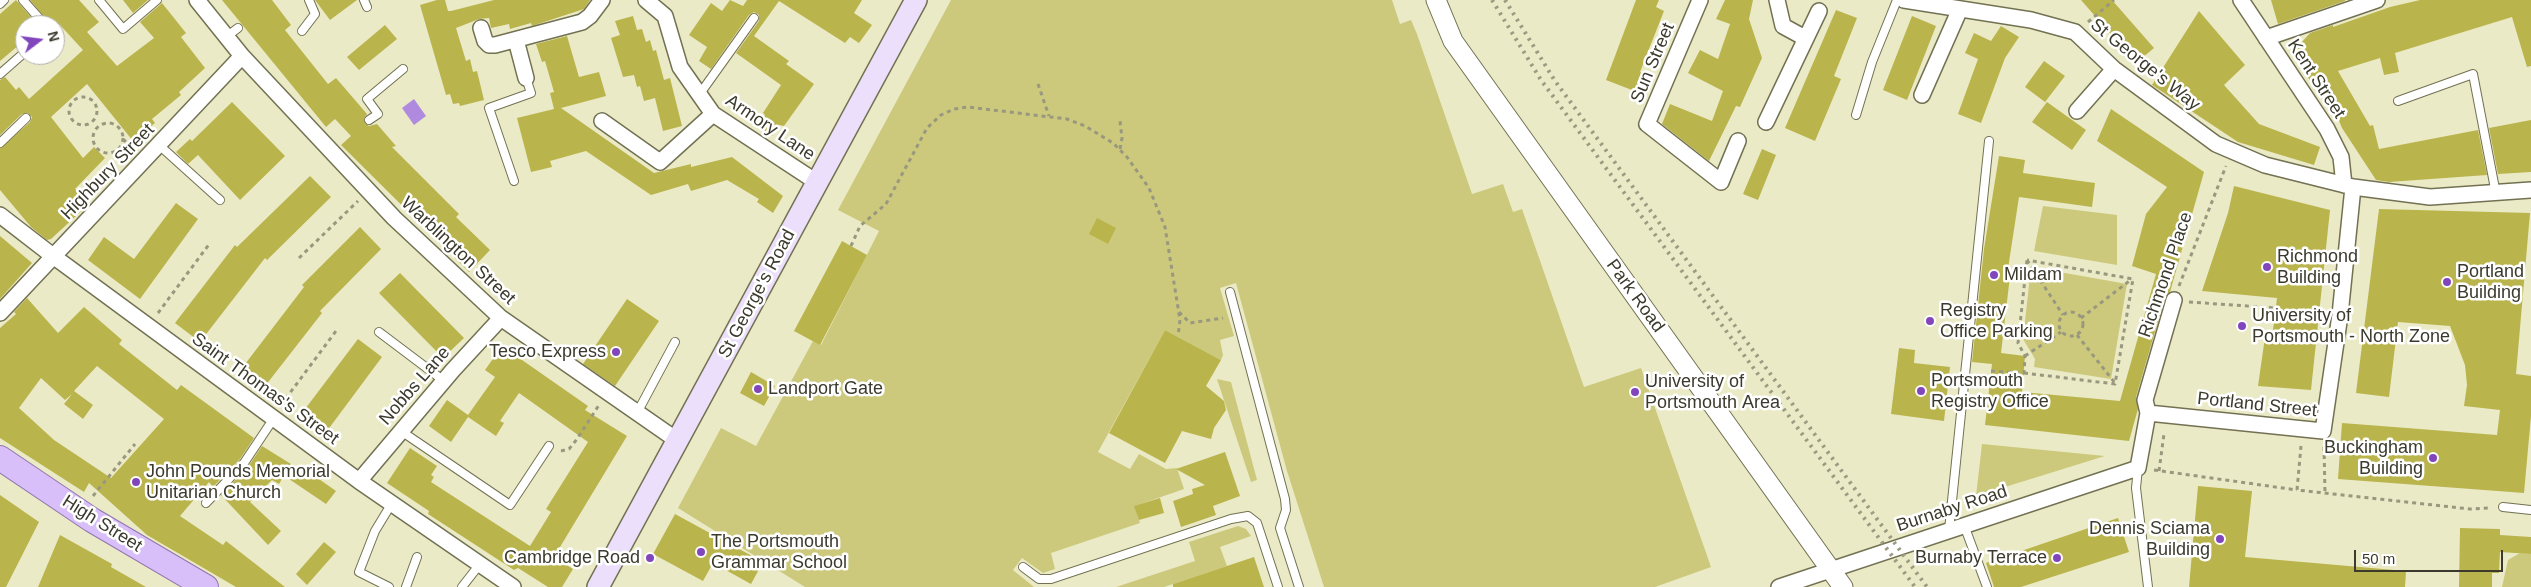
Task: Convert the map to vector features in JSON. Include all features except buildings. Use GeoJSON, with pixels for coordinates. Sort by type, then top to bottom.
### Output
{"type":"FeatureCollection","features":[{"type":"Feature","properties":{"kind":"main road","name":"St George's Road"},"geometry":{"type":"LineString","coordinates":[[598,587],[916,0]]}},
{"type":"Feature","properties":{"kind":"main road","name":"High Street"},"geometry":{"type":"LineString","coordinates":[[0,458],[80,512],[206,587]]}},
{"type":"Feature","properties":{"kind":"street","name":"Warblington Street"},"geometry":{"type":"LineString","coordinates":[[198,0],[232,32],[242,56],[336,149],[368,191],[394,218],[501,318],[606,393],[678,441]]}},
{"type":"Feature","properties":{"kind":"street"},"geometry":{"type":"LineString","coordinates":[[481,28],[485,41],[490,45],[516,40],[582,22],[590,16],[602,0]]}},
{"type":"Feature","properties":{"kind":"street","name":"Park Road"},"geometry":{"type":"LineString","coordinates":[[1436,0],[1453,41],[1843,587]]}},
{"type":"Feature","properties":{"kind":"street","name":"Sun Street"},"geometry":{"type":"LineString","coordinates":[[1700,0],[1647,124],[1721,182],[1738,141]]}},
{"type":"Feature","properties":{"kind":"street"},"geometry":{"type":"LineString","coordinates":[[1777,0],[1783,26],[1805,38]]}},
{"type":"Feature","properties":{"kind":"street","name":"St George's Way"},"geometry":{"type":"LineString","coordinates":[[1904,0],[2031,20],[2075,32],[2114,69],[2216,144],[2265,165],[2348,186],[2430,197],[2496,194],[2531,190]]}},
{"type":"Feature","properties":{"kind":"street","name":"Kent Street"},"geometry":{"type":"LineString","coordinates":[[2241,0],[2327,129],[2341,157],[2348,186]]}},
{"type":"Feature","properties":{"kind":"street"},"geometry":{"type":"LineString","coordinates":[[2266,38],[2377,0]]}},
{"type":"Feature","properties":{"kind":"street","name":"Armory Lane"},"geometry":{"type":"LineString","coordinates":[[648,1],[661,12],[668,22],[680,68],[713,114],[818,182]]}},
{"type":"Feature","properties":{"kind":"street"},"geometry":{"type":"LineString","coordinates":[[1922,95],[1960,9]]}},
{"type":"Feature","properties":{"kind":"street"},"geometry":{"type":"LineString","coordinates":[[1766,122],[1819,11]]}},
{"type":"Feature","properties":{"kind":"street"},"geometry":{"type":"LineString","coordinates":[[516,40],[526,78]]}},
{"type":"Feature","properties":{"kind":"street","name":"Highbury Street"},"geometry":{"type":"LineString","coordinates":[[0,313],[242,56]]}},
{"type":"Feature","properties":{"kind":"street"},"geometry":{"type":"LineString","coordinates":[[2077,112],[2114,69]]}},
{"type":"Feature","properties":{"kind":"street"},"geometry":{"type":"LineString","coordinates":[[602,121],[660,162],[713,114]]}},
{"type":"Feature","properties":{"kind":"street","name":"Portland Street"},"geometry":{"type":"LineString","coordinates":[[2148,413],[2324,432],[2340,315],[2348,186]]}},
{"type":"Feature","properties":{"kind":"street","name":"Saint Thomas's Street"},"geometry":{"type":"LineString","coordinates":[[0,215],[359,481],[513,587]]}},
{"type":"Feature","properties":{"kind":"street","name":"Richmond Place"},"geometry":{"type":"LineString","coordinates":[[2148,413],[2145,400],[2174,300]]}},
{"type":"Feature","properties":{"kind":"street","name":"Nobbs Lane"},"geometry":{"type":"LineString","coordinates":[[359,481],[444,381],[501,318]]}},
{"type":"Feature","properties":{"kind":"street"},"geometry":{"type":"LineString","coordinates":[[2138,468],[2148,413]]}},
{"type":"Feature","properties":{"kind":"street","name":"Burnaby Road"},"geometry":{"type":"LineString","coordinates":[[1779,587],[2138,468]]}},
{"type":"Feature","properties":{"kind":"lane"},"geometry":{"type":"LineString","coordinates":[[0,4],[4,0]]}},
{"type":"Feature","properties":{"kind":"lane"},"geometry":{"type":"LineString","coordinates":[[23,0],[36,15]]}},
{"type":"Feature","properties":{"kind":"lane"},"geometry":{"type":"LineString","coordinates":[[99,0],[123,29],[157,0]]}},
{"type":"Feature","properties":{"kind":"lane"},"geometry":{"type":"LineString","coordinates":[[302,31],[315,14],[309,0]]}},
{"type":"Feature","properties":{"kind":"lane"},"geometry":{"type":"LineString","coordinates":[[1856,115],[1872,62],[1897,0]]}},
{"type":"Feature","properties":{"kind":"lane"},"geometry":{"type":"LineString","coordinates":[[699,95],[754,18]]}},
{"type":"Feature","properties":{"kind":"lane"},"geometry":{"type":"LineString","coordinates":[[0,74],[15,61]]}},
{"type":"Feature","properties":{"kind":"lane"},"geometry":{"type":"LineString","coordinates":[[369,120],[378,114],[367,99],[403,69]]}},
{"type":"Feature","properties":{"kind":"lane"},"geometry":{"type":"LineString","coordinates":[[2398,101],[2473,74],[2496,194]]}},
{"type":"Feature","properties":{"kind":"lane"},"geometry":{"type":"LineString","coordinates":[[514,181],[489,108],[530,93],[526,78]]}},
{"type":"Feature","properties":{"kind":"lane"},"geometry":{"type":"LineString","coordinates":[[0,143],[26,118]]}},
{"type":"Feature","properties":{"kind":"lane"},"geometry":{"type":"LineString","coordinates":[[1949,530],[1989,141]]}},
{"type":"Feature","properties":{"kind":"lane"},"geometry":{"type":"LineString","coordinates":[[159,146],[220,200]]}},
{"type":"Feature","properties":{"kind":"lane"},"geometry":{"type":"LineString","coordinates":[[1230,292],[1285,499],[1286,510],[1280,528],[1299,587]]}},
{"type":"Feature","properties":{"kind":"lane"},"geometry":{"type":"LineString","coordinates":[[379,332],[444,381]]}},
{"type":"Feature","properties":{"kind":"lane"},"geometry":{"type":"LineString","coordinates":[[637,413],[675,342]]}},
{"type":"Feature","properties":{"kind":"lane"},"geometry":{"type":"LineString","coordinates":[[206,503],[244,463],[273,418]]}},
{"type":"Feature","properties":{"kind":"lane"},"geometry":{"type":"LineString","coordinates":[[401,431],[510,505],[549,446]]}},
{"type":"Feature","properties":{"kind":"lane"},"geometry":{"type":"LineString","coordinates":[[2138,468],[2136,488],[2148,587]]}},
{"type":"Feature","properties":{"kind":"lane"},"geometry":{"type":"LineString","coordinates":[[389,587],[358,572],[376,531],[392,503]]}},
{"type":"Feature","properties":{"kind":"lane"},"geometry":{"type":"LineString","coordinates":[[2503,507],[2531,510]]}},
{"type":"Feature","properties":{"kind":"lane"},"geometry":{"type":"LineString","coordinates":[[1023,567],[1039,579],[1051,579],[1231,519],[1248,516],[1257,523],[1278,587]]}},
{"type":"Feature","properties":{"kind":"lane"},"geometry":{"type":"LineString","coordinates":[[1964,525],[1987,587]]}},
{"type":"Feature","properties":{"kind":"lane"},"geometry":{"type":"LineString","coordinates":[[406,587],[417,557]]}},
{"type":"Feature","properties":{"kind":"lane"},"geometry":{"type":"LineString","coordinates":[[462,587],[480,564]]}},
{"type":"Feature","properties":{"kind":"path"},"geometry":{"type":"LineString","coordinates":[[2075,32],[2114,0]]}},
{"type":"Feature","properties":{"kind":"path"},"geometry":{"type":"LineString","coordinates":[[1038,84],[1049,116]]}},
{"type":"Feature","properties":{"kind":"path"},"geometry":{"type":"LineString","coordinates":[[90,124],[96,118],[97,107],[91,100],[82,97],[74,100],[69,108],[70,118],[77,124],[90,124],[96,128]]}},
{"type":"Feature","properties":{"kind":"path"},"geometry":{"type":"LineString","coordinates":[[851,246],[860,226],[886,204],[927,128],[935,119],[948,111],[968,107],[1067,118],[1085,126],[1120,149],[1143,177],[1162,215],[1180,326],[1178,336]]}},
{"type":"Feature","properties":{"kind":"path"},"geometry":{"type":"LineString","coordinates":[[96,118],[105,124],[114,125],[123,135],[122,144],[116,151],[106,154],[98,150],[92,137],[96,128],[105,124]]}},
{"type":"Feature","properties":{"kind":"path"},"geometry":{"type":"LineString","coordinates":[[1120,121],[1122,138],[1120,149]]}},
{"type":"Feature","properties":{"kind":"path","name":"Richmond Place"},"geometry":{"type":"LineString","coordinates":[[2174,300],[2231,152]]}},
{"type":"Feature","properties":{"kind":"path"},"geometry":{"type":"LineString","coordinates":[[299,258],[368,191]]}},
{"type":"Feature","properties":{"kind":"path"},"geometry":{"type":"LineString","coordinates":[[149,326],[210,243]]}},
{"type":"Feature","properties":{"kind":"path"},"geometry":{"type":"LineString","coordinates":[[2026,260],[2133,279]]}},
{"type":"Feature","properties":{"kind":"path"},"geometry":{"type":"LineString","coordinates":[[2026,260],[2063,315]]}},
{"type":"Feature","properties":{"kind":"path"},"geometry":{"type":"LineString","coordinates":[[2024,373],[2026,356],[2018,343],[2026,260]]}},
{"type":"Feature","properties":{"kind":"path"},"geometry":{"type":"LineString","coordinates":[[2081,318],[2133,279]]}},
{"type":"Feature","properties":{"kind":"path"},"geometry":{"type":"LineString","coordinates":[[2116,384],[2133,279]]}},
{"type":"Feature","properties":{"kind":"path"},"geometry":{"type":"LineString","coordinates":[[2174,300],[2276,308]]}},
{"type":"Feature","properties":{"kind":"path"},"geometry":{"type":"LineString","coordinates":[[1178,312],[1190,322],[1236,317]]}},
{"type":"Feature","properties":{"kind":"path"},"geometry":{"type":"LineString","coordinates":[[2074,313],[2081,318],[2082,329],[2077,335],[2070,336],[2061,332],[2059,321],[2063,315],[2074,313]]}},
{"type":"Feature","properties":{"kind":"path"},"geometry":{"type":"LineString","coordinates":[[273,418],[336,331]]}},
{"type":"Feature","properties":{"kind":"path"},"geometry":{"type":"LineString","coordinates":[[2026,356],[2061,332]]}},
{"type":"Feature","properties":{"kind":"path"},"geometry":{"type":"LineString","coordinates":[[2077,335],[2116,384]]}},
{"type":"Feature","properties":{"kind":"path"},"geometry":{"type":"LineString","coordinates":[[1991,371],[2116,384]]}},
{"type":"Feature","properties":{"kind":"path"},"geometry":{"type":"LineString","coordinates":[[549,446],[560,452],[569,449],[606,393]]}},
{"type":"Feature","properties":{"kind":"path"},"geometry":{"type":"LineString","coordinates":[[2159,471],[2164,430]]}},
{"type":"Feature","properties":{"kind":"path"},"geometry":{"type":"LineString","coordinates":[[2324,432],[2324,493]]}},
{"type":"Feature","properties":{"kind":"path"},"geometry":{"type":"LineString","coordinates":[[80,512],[135,444]]}},
{"type":"Feature","properties":{"kind":"path"},"geometry":{"type":"LineString","coordinates":[[2297,490],[2301,444]]}},
{"type":"Feature","properties":{"kind":"path"},"geometry":{"type":"LineString","coordinates":[[2138,468],[2297,490],[2470,509],[2503,507]]}},
{"type":"Feature","properties":{"kind":"shaded area"},"geometry":{"type":"Polygon","coordinates":[[[951,0],[1392,0],[1400,24],[1411,20],[1417,34],[1472,194],[1503,184],[1513,212],[1522,209],[1584,387],[1641,368],[1711,567],[1655,587],[1324,587],[1287,471],[1236,283],[1220,288],[1234,336],[1220,340],[1223,355],[1221,360],[1165,330],[1098,452],[1130,469],[1139,454],[1166,469],[1177,468],[1184,489],[1135,506],[1140,523],[1051,553],[1055,569],[1043,573],[1022,558],[1013,570],[1034,587],[805,587],[678,508],[721,428],[756,446],[813,341],[821,345],[879,231],[838,210],[951,0]]]}},
{"type":"Feature","properties":{"kind":"shaded area"},"geometry":{"type":"Polygon","coordinates":[[[414,99],[426,116],[414,125],[402,108],[414,99]]]}},
{"type":"Feature","properties":{"kind":"shaded area"},"geometry":{"type":"Polygon","coordinates":[[[2043,206],[2117,215],[2117,265],[2034,251],[2043,206]]]}},
{"type":"Feature","properties":{"kind":"shaded area"},"geometry":{"type":"Polygon","coordinates":[[[2031,267],[2127,284],[2111,379],[2034,367],[2035,359],[2023,339],[2031,267]]]}},
{"type":"Feature","properties":{"kind":"shaded area"},"geometry":{"type":"Polygon","coordinates":[[[1217,379],[1231,382],[1257,480],[1251,482],[1217,379]]]}},
{"type":"Feature","properties":{"kind":"shaded area"},"geometry":{"type":"Polygon","coordinates":[[[1982,444],[2105,456],[1976,496],[1982,444]]]}},
{"type":"Feature","properties":{"kind":"shaded area"},"geometry":{"type":"Polygon","coordinates":[[[1238,526],[1246,529],[1251,536],[1220,547],[1227,566],[1164,587],[1116,587],[1195,561],[1189,542],[1238,526]]]}},
{"type":"Feature","properties":{"kind":"shaded area"},"geometry":{"type":"Polygon","coordinates":[[[2520,553],[2531,554],[2531,587],[2502,587],[2508,560],[2520,553]]]}},
{"type":"Feature","properties":{"kind":"railway"},"geometry":{"type":"LineString","coordinates":[[1492,0],[1541,80],[1915,587]]}},
{"type":"Feature","properties":{"kind":"railway"},"geometry":{"type":"LineString","coordinates":[[1505,0],[1555,81],[1927,587]]}},
{"type":"Feature","properties":{"kind":"place","name":"Richmond Building"},"geometry":{"type":"Point","coordinates":[2267,267]}},
{"type":"Feature","properties":{"kind":"place","name":"Mildam"},"geometry":{"type":"Point","coordinates":[1994,275]}},
{"type":"Feature","properties":{"kind":"place","name":"Portland Building"},"geometry":{"type":"Point","coordinates":[2447,282]}},
{"type":"Feature","properties":{"kind":"place","name":"Registry Office Parking"},"geometry":{"type":"Point","coordinates":[1930,321]}},
{"type":"Feature","properties":{"kind":"place","name":"University of Portsmouth - North Zone"},"geometry":{"type":"Point","coordinates":[2242,326]}},
{"type":"Feature","properties":{"kind":"place","name":"Tesco Express"},"geometry":{"type":"Point","coordinates":[616,352]}},
{"type":"Feature","properties":{"kind":"place","name":"Landport Gate"},"geometry":{"type":"Point","coordinates":[758,389]}},
{"type":"Feature","properties":{"kind":"place","name":"Portsmouth Registry Office"},"geometry":{"type":"Point","coordinates":[1921,391]}},
{"type":"Feature","properties":{"kind":"place","name":"University of Portsmouth Area"},"geometry":{"type":"Point","coordinates":[1635,392]}},
{"type":"Feature","properties":{"kind":"place","name":"Buckingham Building"},"geometry":{"type":"Point","coordinates":[2433,458]}},
{"type":"Feature","properties":{"kind":"place","name":"John Pounds Memorial Unitarian Church"},"geometry":{"type":"Point","coordinates":[136,482]}},
{"type":"Feature","properties":{"kind":"place","name":"Dennis Sciama Building"},"geometry":{"type":"Point","coordinates":[2220,539]}},
{"type":"Feature","properties":{"kind":"place","name":"The Portsmouth Grammar School"},"geometry":{"type":"Point","coordinates":[701,552]}},
{"type":"Feature","properties":{"kind":"place","name":"Cambridge Road"},"geometry":{"type":"Point","coordinates":[650,558]}},
{"type":"Feature","properties":{"kind":"place","name":"Burnaby Terrace"},"geometry":{"type":"Point","coordinates":[2057,558]}}]}
